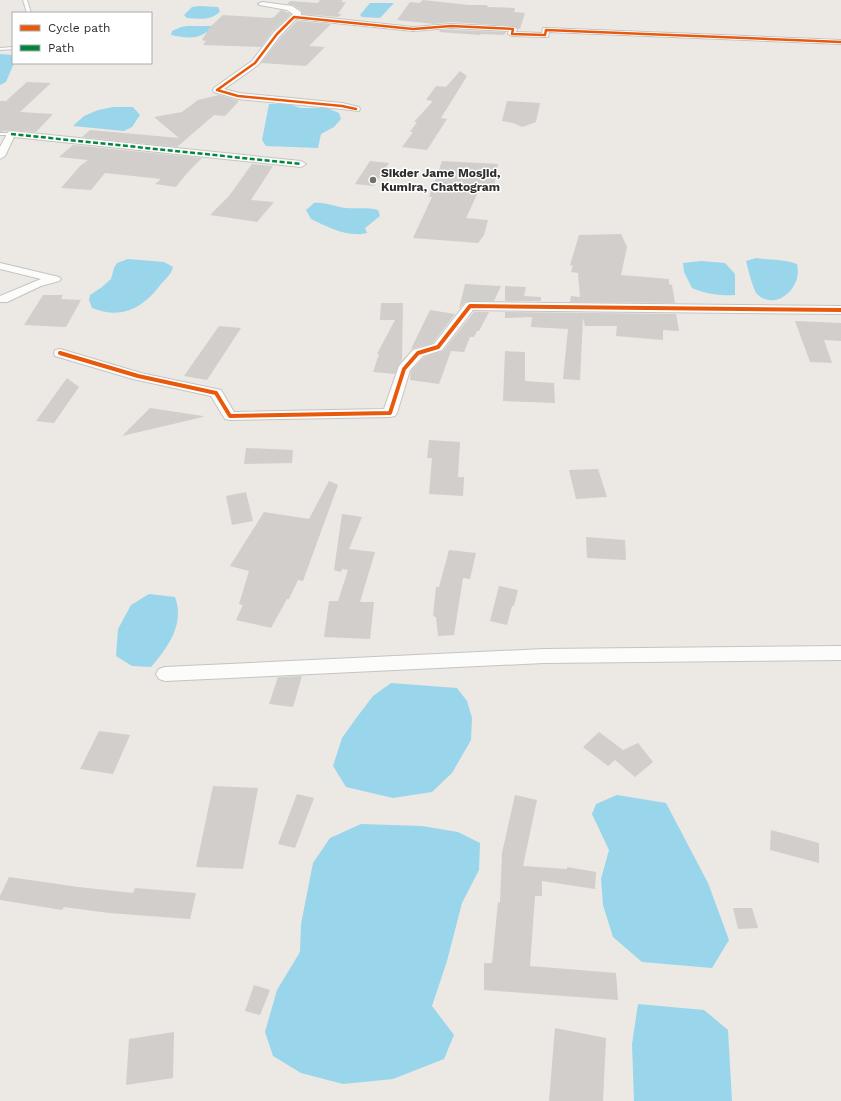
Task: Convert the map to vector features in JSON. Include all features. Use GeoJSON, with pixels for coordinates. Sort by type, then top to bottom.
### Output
{"type":"FeatureCollection","features":[{"type":"Feature","properties":{"kind":"street"},"geometry":{"type":"LineString","coordinates":[[262,4],[289,8],[298,14],[277,34],[255,63],[217,90],[238,96],[342,106],[356,110]]}},
{"type":"Feature","properties":{"kind":"street"},"geometry":{"type":"LineString","coordinates":[[294,17],[413,29],[452,26],[513,29],[512,34],[545,35],[546,30],[841,42]]}},
{"type":"Feature","properties":{"kind":"street"},"geometry":{"type":"LineString","coordinates":[[0,156],[11,134],[302,164]]}},
{"type":"Feature","properties":{"kind":"street"},"geometry":{"type":"LineString","coordinates":[[0,266],[55,279],[37,284],[3,299]]}},
{"type":"Feature","properties":{"kind":"street"},"geometry":{"type":"LineString","coordinates":[[60,353],[138,376],[216,393],[230,416],[390,413],[404,369],[418,353],[438,347],[470,306],[553,309],[731,308],[841,310]]}},
{"type":"Feature","properties":{"kind":"street"},"geometry":{"type":"LineString","coordinates":[[165,674],[544,656],[841,653]]}},
{"type":"Feature","properties":{"kind":"lane"},"geometry":{"type":"LineString","coordinates":[[25,0],[29,12]]}},
{"type":"Feature","properties":{"kind":"lane"},"geometry":{"type":"LineString","coordinates":[[0,49],[12,48]]}},
{"type":"Feature","properties":{"kind":"lane"},"geometry":{"type":"LineString","coordinates":[[0,134],[11,134]]}},
{"type":"Feature","properties":{"kind":"water"},"geometry":{"type":"Polygon","coordinates":[[[370,3],[394,3],[380,18],[362,17],[360,15],[370,3]]]}},
{"type":"Feature","properties":{"kind":"water"},"geometry":{"type":"Polygon","coordinates":[[[192,7],[218,7],[220,11],[217,14],[205,19],[187,18],[184,15],[192,7]]]}},
{"type":"Feature","properties":{"kind":"water"},"geometry":{"type":"Polygon","coordinates":[[[187,26],[213,26],[203,34],[194,37],[171,35],[172,31],[187,26]]]}},
{"type":"Feature","properties":{"kind":"water"},"geometry":{"type":"Polygon","coordinates":[[[0,54],[12,55],[12,64],[14,64],[6,82],[0,85],[0,54]]]}},
{"type":"Feature","properties":{"kind":"water"},"geometry":{"type":"Polygon","coordinates":[[[269,104],[288,104],[301,108],[327,108],[339,113],[341,119],[334,127],[321,134],[318,148],[266,146],[262,140],[269,104]]]}},
{"type":"Feature","properties":{"kind":"water"},"geometry":{"type":"Polygon","coordinates":[[[113,107],[133,107],[140,115],[132,127],[124,131],[73,126],[84,116],[98,110],[113,107]]]}},
{"type":"Feature","properties":{"kind":"water"},"geometry":{"type":"Polygon","coordinates":[[[314,203],[323,203],[346,208],[374,209],[378,210],[380,216],[365,228],[367,233],[345,233],[311,219],[306,210],[314,203]]]}},
{"type":"Feature","properties":{"kind":"water"},"geometry":{"type":"Polygon","coordinates":[[[756,258],[782,260],[797,264],[798,273],[796,281],[787,294],[773,300],[765,299],[756,293],[746,261],[756,258]]]}},
{"type":"Feature","properties":{"kind":"water"},"geometry":{"type":"Polygon","coordinates":[[[128,259],[164,262],[173,267],[170,274],[147,300],[131,310],[113,313],[92,308],[89,300],[90,295],[111,279],[117,263],[128,259]]]}},
{"type":"Feature","properties":{"kind":"water"},"geometry":{"type":"Polygon","coordinates":[[[701,261],[725,263],[735,274],[735,295],[713,294],[692,288],[684,272],[683,263],[701,261]]]}},
{"type":"Feature","properties":{"kind":"water"},"geometry":{"type":"Polygon","coordinates":[[[149,594],[175,597],[178,607],[176,626],[169,643],[151,667],[132,666],[116,656],[118,629],[131,605],[149,594]]]}},
{"type":"Feature","properties":{"kind":"water"},"geometry":{"type":"Polygon","coordinates":[[[391,683],[457,688],[467,701],[472,718],[471,740],[452,773],[432,792],[393,798],[346,787],[333,766],[342,738],[373,696],[391,683]]]}},
{"type":"Feature","properties":{"kind":"water"},"geometry":{"type":"Polygon","coordinates":[[[617,795],[666,803],[708,883],[729,940],[712,968],[642,962],[613,937],[603,905],[601,879],[609,850],[592,814],[596,804],[617,795]]]}},
{"type":"Feature","properties":{"kind":"water"},"geometry":{"type":"Polygon","coordinates":[[[361,824],[422,826],[458,832],[480,843],[479,870],[462,903],[447,961],[432,1006],[454,1035],[444,1059],[393,1079],[343,1084],[301,1073],[273,1056],[265,1032],[277,990],[300,952],[301,924],[313,863],[330,838],[361,824]]]}},
{"type":"Feature","properties":{"kind":"water"},"geometry":{"type":"Polygon","coordinates":[[[638,1004],[704,1010],[728,1030],[732,1101],[634,1101],[632,1044],[638,1004]]]}},
{"type":"Feature","properties":{"kind":"building"},"geometry":{"type":"Polygon","coordinates":[[[320,0],[343,0],[341,2],[346,2],[338,14],[342,14],[338,17],[302,14],[302,11],[293,5],[287,4],[290,1],[318,3],[320,0]]]}},
{"type":"Feature","properties":{"kind":"building"},"geometry":{"type":"Polygon","coordinates":[[[423,0],[468,5],[487,5],[488,7],[515,8],[514,12],[525,13],[520,29],[513,26],[451,22],[434,24],[397,20],[410,2],[419,3],[423,0]]]}},
{"type":"Feature","properties":{"kind":"building"},"geometry":{"type":"Polygon","coordinates":[[[281,10],[291,14],[273,31],[261,47],[203,45],[206,41],[202,40],[210,27],[223,15],[271,18],[281,10]]]}},
{"type":"Feature","properties":{"kind":"building"},"geometry":{"type":"Polygon","coordinates":[[[297,21],[331,24],[309,46],[325,47],[306,66],[261,63],[281,37],[297,21]]]}},
{"type":"Feature","properties":{"kind":"building"},"geometry":{"type":"Polygon","coordinates":[[[440,30],[506,32],[504,35],[480,35],[439,32],[440,30]]]}},
{"type":"Feature","properties":{"kind":"building"},"geometry":{"type":"Polygon","coordinates":[[[460,71],[467,76],[441,118],[447,119],[427,150],[402,147],[413,132],[410,132],[417,122],[414,122],[433,101],[426,100],[436,86],[446,87],[460,71]]]}},
{"type":"Feature","properties":{"kind":"building"},"geometry":{"type":"Polygon","coordinates":[[[27,82],[51,83],[20,112],[53,114],[36,132],[11,130],[0,132],[0,101],[6,101],[27,82]]]}},
{"type":"Feature","properties":{"kind":"building"},"geometry":{"type":"Polygon","coordinates":[[[219,95],[239,101],[225,116],[214,115],[177,147],[82,137],[90,130],[179,138],[154,117],[182,112],[198,100],[219,95]]]}},
{"type":"Feature","properties":{"kind":"building"},"geometry":{"type":"Polygon","coordinates":[[[507,101],[540,103],[536,122],[522,127],[513,123],[502,121],[507,101]]]}},
{"type":"Feature","properties":{"kind":"building"},"geometry":{"type":"Polygon","coordinates":[[[73,145],[202,158],[176,187],[155,184],[161,179],[105,173],[91,190],[61,188],[80,166],[88,160],[59,157],[73,145]]]}},
{"type":"Feature","properties":{"kind":"building"},"geometry":{"type":"Polygon","coordinates":[[[370,161],[389,163],[374,186],[355,184],[370,161]]]}},
{"type":"Feature","properties":{"kind":"building"},"geometry":{"type":"Polygon","coordinates":[[[442,161],[498,164],[494,187],[481,186],[466,218],[488,220],[484,235],[478,243],[413,238],[432,197],[429,197],[442,161]]]}},
{"type":"Feature","properties":{"kind":"building"},"geometry":{"type":"Polygon","coordinates":[[[252,164],[273,166],[251,200],[274,202],[257,222],[210,215],[229,196],[252,164]]]}},
{"type":"Feature","properties":{"kind":"building"},"geometry":{"type":"Polygon","coordinates":[[[621,234],[627,247],[621,275],[669,279],[669,284],[672,285],[675,303],[570,302],[571,296],[580,297],[578,273],[571,272],[573,266],[570,265],[579,235],[621,234]]]}},
{"type":"Feature","properties":{"kind":"building"},"geometry":{"type":"Polygon","coordinates":[[[465,284],[501,286],[494,301],[465,302],[459,309],[465,284]]]}},
{"type":"Feature","properties":{"kind":"building"},"geometry":{"type":"Polygon","coordinates":[[[505,286],[526,287],[524,296],[541,297],[541,301],[505,301],[505,286]]]}},
{"type":"Feature","properties":{"kind":"building"},"geometry":{"type":"Polygon","coordinates":[[[43,295],[63,295],[61,299],[81,300],[66,327],[24,325],[43,295]]]}},
{"type":"Feature","properties":{"kind":"building"},"geometry":{"type":"Polygon","coordinates":[[[381,303],[403,303],[402,360],[395,374],[373,372],[379,354],[377,354],[395,320],[380,320],[381,303]]]}},
{"type":"Feature","properties":{"kind":"building"},"geometry":{"type":"Polygon","coordinates":[[[430,310],[455,314],[433,343],[411,349],[430,310]]]}},
{"type":"Feature","properties":{"kind":"building"},"geometry":{"type":"Polygon","coordinates":[[[474,312],[489,312],[479,331],[477,331],[474,337],[470,337],[464,352],[451,351],[439,384],[410,380],[411,371],[424,357],[443,351],[474,312]]]}},
{"type":"Feature","properties":{"kind":"building"},"geometry":{"type":"Polygon","coordinates":[[[505,312],[676,314],[679,331],[663,330],[663,340],[616,336],[617,326],[585,326],[583,318],[580,380],[563,379],[568,329],[531,327],[532,317],[505,318],[505,312]]]}},
{"type":"Feature","properties":{"kind":"building"},"geometry":{"type":"Polygon","coordinates":[[[795,321],[841,323],[841,341],[824,340],[832,363],[810,362],[795,321]]]}},
{"type":"Feature","properties":{"kind":"building"},"geometry":{"type":"Polygon","coordinates":[[[219,326],[241,328],[207,380],[184,376],[219,326]]]}},
{"type":"Feature","properties":{"kind":"building"},"geometry":{"type":"Polygon","coordinates":[[[505,351],[525,352],[525,381],[554,383],[555,403],[503,401],[505,351]]]}},
{"type":"Feature","properties":{"kind":"building"},"geometry":{"type":"Polygon","coordinates":[[[67,378],[79,387],[54,423],[36,421],[67,378]]]}},
{"type":"Feature","properties":{"kind":"building"},"geometry":{"type":"Polygon","coordinates":[[[150,408],[203,416],[203,417],[122,436],[150,408]]]}},
{"type":"Feature","properties":{"kind":"building"},"geometry":{"type":"Polygon","coordinates":[[[429,440],[460,442],[458,477],[464,477],[463,496],[429,494],[432,458],[427,458],[429,440]]]}},
{"type":"Feature","properties":{"kind":"building"},"geometry":{"type":"Polygon","coordinates":[[[246,448],[293,450],[292,463],[244,464],[246,448]]]}},
{"type":"Feature","properties":{"kind":"building"},"geometry":{"type":"Polygon","coordinates":[[[598,469],[607,497],[576,499],[569,470],[598,469]]]}},
{"type":"Feature","properties":{"kind":"building"},"geometry":{"type":"Polygon","coordinates":[[[329,481],[338,485],[303,581],[298,580],[289,599],[287,599],[271,628],[236,620],[243,605],[239,604],[249,571],[230,566],[264,512],[309,519],[329,481]]]}},
{"type":"Feature","properties":{"kind":"building"},"geometry":{"type":"Polygon","coordinates":[[[246,492],[253,521],[232,525],[226,496],[246,492]]]}},
{"type":"Feature","properties":{"kind":"building"},"geometry":{"type":"Polygon","coordinates":[[[342,514],[362,517],[349,549],[375,552],[360,602],[374,602],[370,639],[324,637],[329,601],[338,601],[348,570],[342,569],[341,572],[334,570],[342,514]]]}},
{"type":"Feature","properties":{"kind":"building"},"geometry":{"type":"Polygon","coordinates":[[[586,537],[625,540],[626,560],[587,558],[586,537]]]}},
{"type":"Feature","properties":{"kind":"building"},"geometry":{"type":"Polygon","coordinates":[[[449,550],[476,553],[470,579],[463,578],[454,635],[438,636],[436,617],[433,616],[436,587],[439,587],[449,550]]]}},
{"type":"Feature","properties":{"kind":"building"},"geometry":{"type":"Polygon","coordinates":[[[499,586],[518,590],[507,625],[490,621],[499,586]]]}},
{"type":"Feature","properties":{"kind":"building"},"geometry":{"type":"Polygon","coordinates":[[[302,676],[293,707],[269,704],[278,677],[302,676]]]}},
{"type":"Feature","properties":{"kind":"building"},"geometry":{"type":"Polygon","coordinates":[[[99,731],[130,735],[113,774],[80,769],[99,731]]]}},
{"type":"Feature","properties":{"kind":"building"},"geometry":{"type":"Polygon","coordinates":[[[599,732],[623,750],[638,743],[653,762],[635,777],[615,760],[608,766],[583,747],[599,732]]]}},
{"type":"Feature","properties":{"kind":"building"},"geometry":{"type":"Polygon","coordinates":[[[213,786],[258,788],[243,869],[196,867],[213,786]]]}},
{"type":"Feature","properties":{"kind":"building"},"geometry":{"type":"Polygon","coordinates":[[[297,794],[314,798],[295,848],[278,844],[297,794]]]}},
{"type":"Feature","properties":{"kind":"building"},"geometry":{"type":"Polygon","coordinates":[[[515,795],[537,800],[523,866],[567,869],[567,867],[596,872],[595,889],[542,881],[542,896],[535,896],[530,966],[616,973],[618,1000],[484,990],[484,963],[492,963],[498,902],[500,903],[502,853],[515,795]]]}},
{"type":"Feature","properties":{"kind":"building"},"geometry":{"type":"Polygon","coordinates":[[[771,830],[819,843],[819,863],[770,850],[771,830]]]}},
{"type":"Feature","properties":{"kind":"building"},"geometry":{"type":"Polygon","coordinates":[[[9,877],[133,893],[135,888],[196,893],[190,919],[109,913],[64,907],[62,910],[0,900],[0,896],[9,877]]]}},
{"type":"Feature","properties":{"kind":"building"},"geometry":{"type":"Polygon","coordinates":[[[733,908],[752,908],[758,928],[738,929],[733,908]]]}},
{"type":"Feature","properties":{"kind":"building"},"geometry":{"type":"Polygon","coordinates":[[[254,985],[270,990],[260,1015],[245,1011],[254,985]]]}},
{"type":"Feature","properties":{"kind":"building"},"geometry":{"type":"Polygon","coordinates":[[[555,1028],[606,1038],[603,1101],[549,1101],[555,1028]]]}},
{"type":"Feature","properties":{"kind":"building"},"geometry":{"type":"Polygon","coordinates":[[[174,1032],[173,1078],[126,1085],[129,1039],[174,1032]]]}},
{"type":"Feature","properties":{"kind":"marked path"},"geometry":{"type":"LineString","coordinates":[[11,134],[301,164]]}},
{"type":"Feature","properties":{"kind":"cycle path"},"geometry":{"type":"LineString","coordinates":[[356,109],[342,106],[238,96],[217,90],[255,63],[277,34],[294,17],[413,29],[451,26],[513,29],[512,34],[545,35],[546,30],[841,42]]}},
{"type":"Feature","properties":{"kind":"cycle path"},"geometry":{"type":"LineString","coordinates":[[60,353],[138,376],[216,393],[230,416],[390,413],[404,369],[418,353],[438,347],[470,306],[841,310]]}},
{"type":"Feature","properties":{"kind":"place","name":"Sikder Jame Mosjid, Kumira, Chattogram"},"geometry":{"type":"Point","coordinates":[373,180]}}]}
